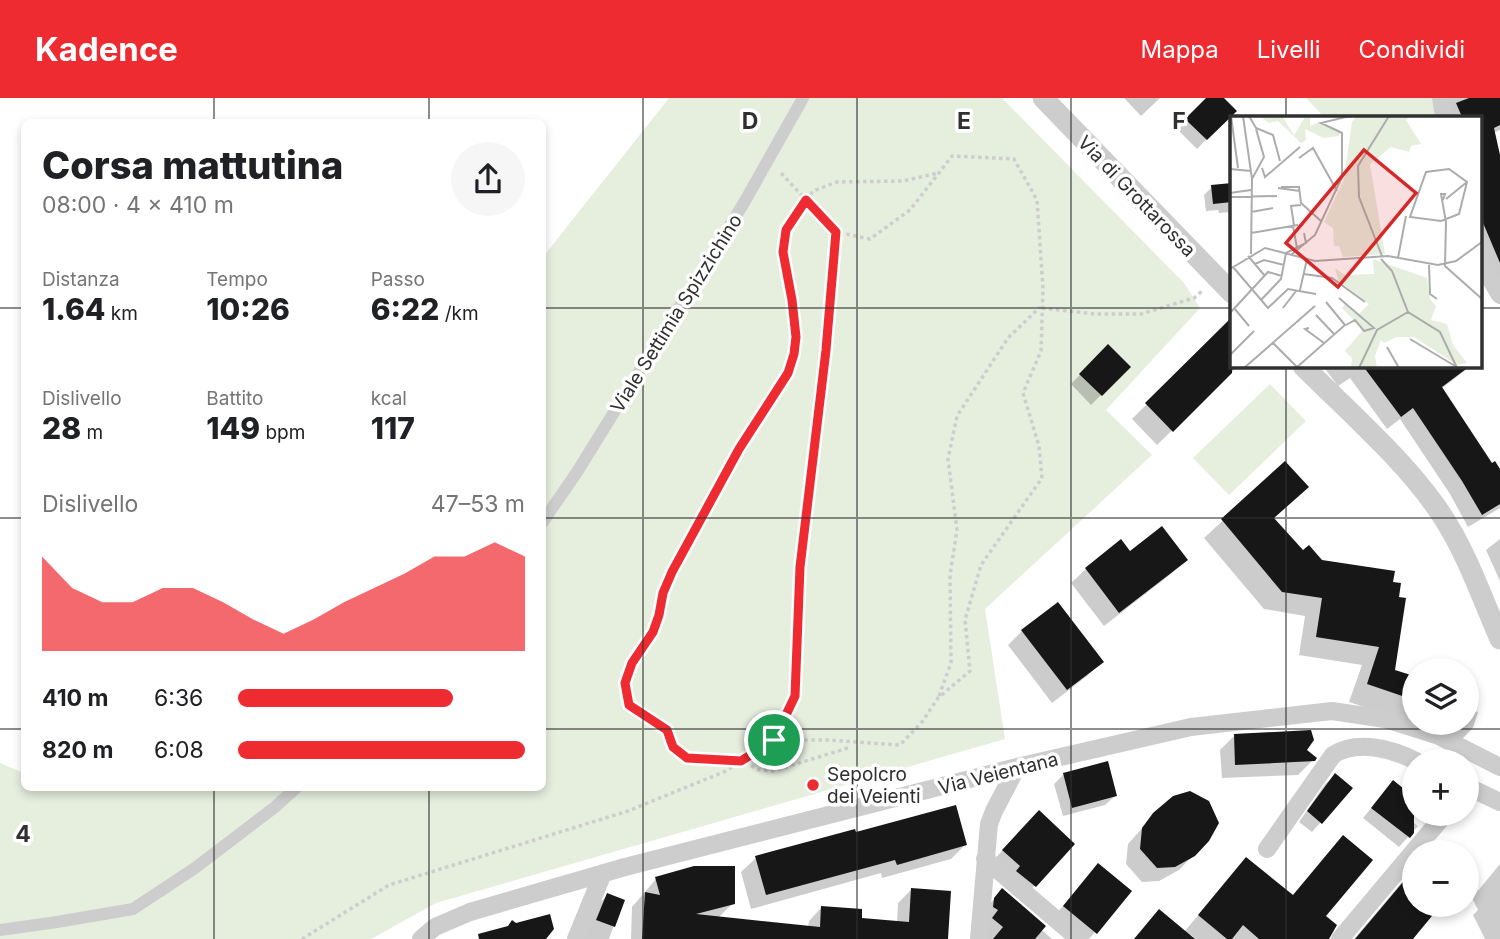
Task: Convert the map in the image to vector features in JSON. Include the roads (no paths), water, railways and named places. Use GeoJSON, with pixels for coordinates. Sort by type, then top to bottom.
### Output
{"type":"FeatureCollection","features":[{"type":"Feature","properties":{"kind":"street","name":"Viale Settimia Spizzichino"},"geometry":{"type":"LineString","coordinates":[[546,517],[577,472],[769,160],[803,98]]}},
{"type":"Feature","properties":{"kind":"street","name":"Via di Grottarossa"},"geometry":{"type":"LineString","coordinates":[[1043,98],[1230,291]]}},
{"type":"Feature","properties":{"kind":"street"},"geometry":{"type":"LineString","coordinates":[[1441,98],[1444,116]]}},
{"type":"Feature","properties":{"kind":"street"},"geometry":{"type":"LineString","coordinates":[[1482,265],[1500,295]]}},
{"type":"Feature","properties":{"kind":"street"},"geometry":{"type":"LineString","coordinates":[[1305,368],[1429,497],[1452,531],[1494,608],[1500,639]]}},
{"type":"Feature","properties":{"kind":"street","name":"Via Veientana"},"geometry":{"type":"LineString","coordinates":[[421,939],[435,927],[470,912],[603,873],[1017,767],[1191,727],[1332,711],[1385,719],[1439,736],[1500,767]]}},
{"type":"Feature","properties":{"kind":"street"},"geometry":{"type":"LineString","coordinates":[[1267,849],[1338,751],[1344,748],[1370,747],[1402,755]]}},
{"type":"Feature","properties":{"kind":"street"},"geometry":{"type":"LineString","coordinates":[[979,939],[987,838],[993,811],[1017,767]]}},
{"type":"Feature","properties":{"kind":"street"},"geometry":{"type":"LineString","coordinates":[[0,930],[133,909],[195,868],[293,791]]}},
{"type":"Feature","properties":{"kind":"street"},"geometry":{"type":"LineString","coordinates":[[1479,792],[1500,802]]}},
{"type":"Feature","properties":{"kind":"street"},"geometry":{"type":"LineString","coordinates":[[1340,939],[1435,826]]}},
{"type":"Feature","properties":{"kind":"street"},"geometry":{"type":"LineString","coordinates":[[985,859],[1079,939]]}},
{"type":"Feature","properties":{"kind":"street"},"geometry":{"type":"LineString","coordinates":[[576,939],[603,873]]}},
{"type":"Feature","properties":{"kind":"place","name":"Sepolcro dei Veienti"},"geometry":{"type":"Point","coordinates":[813,785]}}]}
